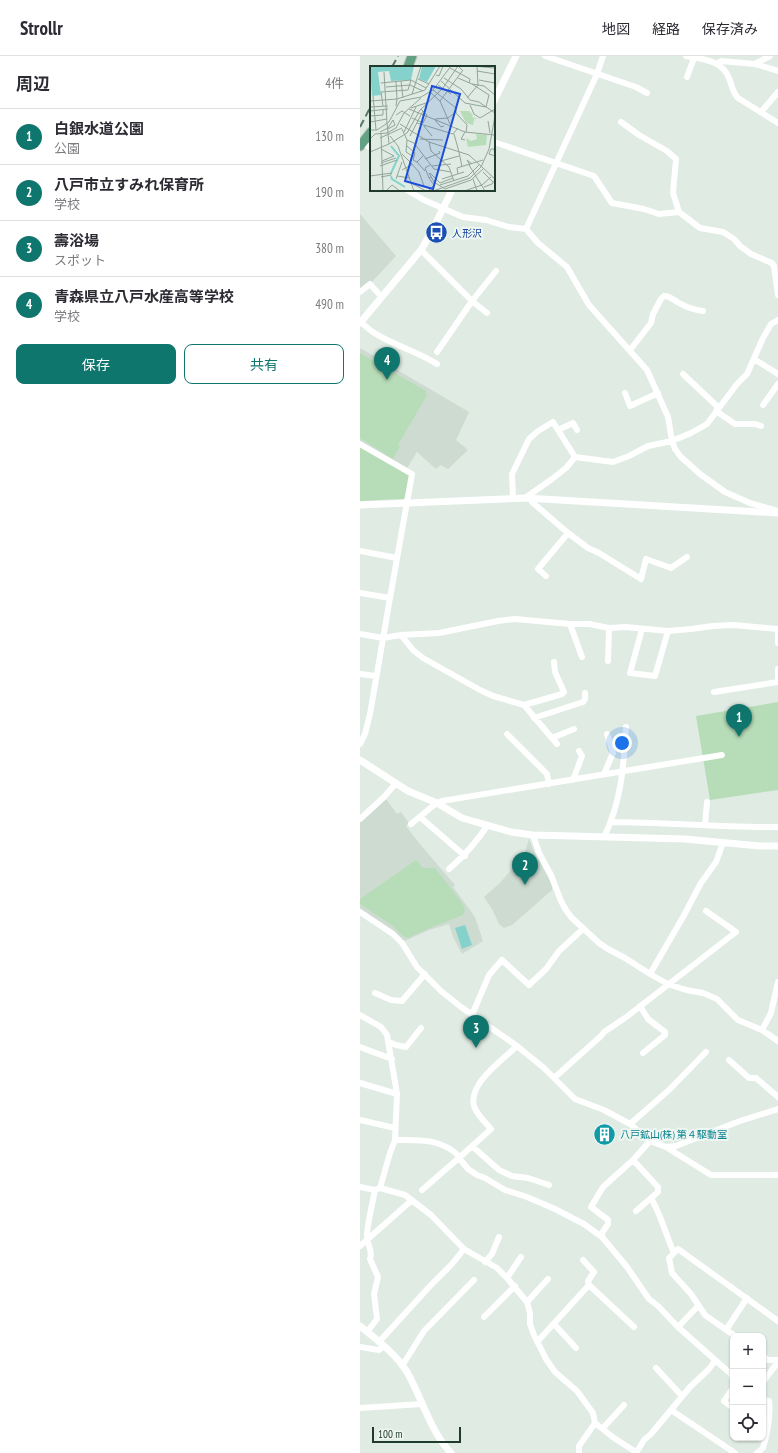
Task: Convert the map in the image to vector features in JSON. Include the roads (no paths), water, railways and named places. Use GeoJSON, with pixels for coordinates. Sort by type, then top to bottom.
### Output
{"type":"FeatureCollection","features":[{"type":"Feature","properties":{"kind":"main road"},"geometry":{"type":"LineString","coordinates":[[408,66],[412,56]]}},
{"type":"Feature","properties":{"kind":"main road"},"geometry":{"type":"LineString","coordinates":[[365,145],[370,134]]}},
{"type":"Feature","properties":{"kind":"street"},"geometry":{"type":"LineString","coordinates":[[495,100],[516,56]]}},
{"type":"Feature","properties":{"kind":"street"},"geometry":{"type":"LineString","coordinates":[[545,56],[636,87],[648,93]]}},
{"type":"Feature","properties":{"kind":"street"},"geometry":{"type":"LineString","coordinates":[[526,229],[597,74],[603,56]]}},
{"type":"Feature","properties":{"kind":"street"},"geometry":{"type":"LineString","coordinates":[[686,56],[718,63],[720,61],[755,64],[778,71]]}},
{"type":"Feature","properties":{"kind":"street"},"geometry":{"type":"LineString","coordinates":[[755,64],[770,56]]}},
{"type":"Feature","properties":{"kind":"street"},"geometry":{"type":"LineString","coordinates":[[687,77],[694,58]]}},
{"type":"Feature","properties":{"kind":"street"},"geometry":{"type":"LineString","coordinates":[[718,63],[729,77],[733,92],[738,98],[778,123]]}},
{"type":"Feature","properties":{"kind":"street"},"geometry":{"type":"LineString","coordinates":[[761,112],[778,92]]}},
{"type":"Feature","properties":{"kind":"street"},"geometry":{"type":"LineString","coordinates":[[621,122],[638,135],[667,151],[676,159],[673,193],[679,212],[700,228],[723,232],[752,254],[772,263],[774,266],[778,295]]}},
{"type":"Feature","properties":{"kind":"street"},"geometry":{"type":"LineString","coordinates":[[495,142],[594,176],[612,203],[644,208],[659,214],[679,212]]}},
{"type":"Feature","properties":{"kind":"street"},"geometry":{"type":"LineString","coordinates":[[409,191],[420,198],[463,217],[486,220],[509,227],[526,229],[538,243],[567,267],[589,305],[647,370],[652,378],[668,417],[672,441],[675,449],[681,457],[700,474],[725,492],[750,503],[778,512]]}},
{"type":"Feature","properties":{"kind":"street"},"geometry":{"type":"LineString","coordinates":[[437,364],[428,358],[391,342],[360,323],[421,250],[452,191]]}},
{"type":"Feature","properties":{"kind":"street"},"geometry":{"type":"LineString","coordinates":[[421,250],[472,301],[487,313]]}},
{"type":"Feature","properties":{"kind":"street"},"geometry":{"type":"LineString","coordinates":[[437,352],[472,301],[496,271]]}},
{"type":"Feature","properties":{"kind":"street"},"geometry":{"type":"LineString","coordinates":[[360,292],[370,284],[378,293]]}},
{"type":"Feature","properties":{"kind":"street"},"geometry":{"type":"LineString","coordinates":[[630,350],[651,323],[653,314],[660,299],[664,296],[668,296],[678,303],[703,311]]}},
{"type":"Feature","properties":{"kind":"street"},"geometry":{"type":"LineString","coordinates":[[575,457],[613,462],[648,446],[672,441],[707,424],[737,384],[747,374],[771,324],[778,320]]}},
{"type":"Feature","properties":{"kind":"street"},"geometry":{"type":"LineString","coordinates":[[754,358],[778,374]]}},
{"type":"Feature","properties":{"kind":"street"},"geometry":{"type":"LineString","coordinates":[[683,374],[717,410],[735,424],[755,424],[761,426]]}},
{"type":"Feature","properties":{"kind":"street"},"geometry":{"type":"LineString","coordinates":[[763,405],[778,384]]}},
{"type":"Feature","properties":{"kind":"street"},"geometry":{"type":"LineString","coordinates":[[625,393],[630,406],[658,393]]}},
{"type":"Feature","properties":{"kind":"street"},"geometry":{"type":"LineString","coordinates":[[512,498],[512,474],[529,439],[538,431],[553,422],[575,457]]}},
{"type":"Feature","properties":{"kind":"street"},"geometry":{"type":"LineString","coordinates":[[558,430],[573,423],[577,430]]}},
{"type":"Feature","properties":{"kind":"street"},"geometry":{"type":"LineString","coordinates":[[360,444],[412,474],[408,504],[368,720],[365,734],[360,744]]}},
{"type":"Feature","properties":{"kind":"street"},"geometry":{"type":"LineString","coordinates":[[528,498],[566,468],[575,457]]}},
{"type":"Feature","properties":{"kind":"street"},"geometry":{"type":"LineString","coordinates":[[360,505],[528,498],[778,512]]}},
{"type":"Feature","properties":{"kind":"street"},"geometry":{"type":"LineString","coordinates":[[528,498],[568,533],[588,548],[599,553],[641,579],[646,559],[671,568],[688,557]]}},
{"type":"Feature","properties":{"kind":"street"},"geometry":{"type":"LineString","coordinates":[[546,576],[538,568],[568,533]]}},
{"type":"Feature","properties":{"kind":"street"},"geometry":{"type":"LineString","coordinates":[[360,551],[397,558]]}},
{"type":"Feature","properties":{"kind":"street"},"geometry":{"type":"LineString","coordinates":[[360,593],[390,598]]}},
{"type":"Feature","properties":{"kind":"street"},"geometry":{"type":"LineString","coordinates":[[360,634],[383,638],[401,635],[438,633],[507,619],[589,624],[609,628],[626,627],[642,630],[668,631],[734,625],[778,630],[778,642]]}},
{"type":"Feature","properties":{"kind":"street"},"geometry":{"type":"LineString","coordinates":[[570,624],[582,657]]}},
{"type":"Feature","properties":{"kind":"street"},"geometry":{"type":"LineString","coordinates":[[608,660],[609,628]]}},
{"type":"Feature","properties":{"kind":"street"},"geometry":{"type":"LineString","coordinates":[[642,630],[630,673],[654,676],[668,631]]}},
{"type":"Feature","properties":{"kind":"street"},"geometry":{"type":"LineString","coordinates":[[401,635],[413,650],[423,658],[480,690],[493,696],[524,705],[562,694],[564,692],[555,672],[554,662]]}},
{"type":"Feature","properties":{"kind":"street"},"geometry":{"type":"LineString","coordinates":[[714,692],[778,680],[778,669]]}},
{"type":"Feature","properties":{"kind":"street"},"geometry":{"type":"LineString","coordinates":[[360,674],[376,676]]}},
{"type":"Feature","properties":{"kind":"street"},"geometry":{"type":"LineString","coordinates":[[534,718],[583,702],[585,699],[585,693]]}},
{"type":"Feature","properties":{"kind":"street"},"geometry":{"type":"LineString","coordinates":[[524,705],[557,744]]}},
{"type":"Feature","properties":{"kind":"street"},"geometry":{"type":"LineString","coordinates":[[604,837],[612,822],[621,786],[626,727]]}},
{"type":"Feature","properties":{"kind":"street"},"geometry":{"type":"LineString","coordinates":[[552,738],[574,729]]}},
{"type":"Feature","properties":{"kind":"street"},"geometry":{"type":"LineString","coordinates":[[507,734],[547,774],[549,784]]}},
{"type":"Feature","properties":{"kind":"street"},"geometry":{"type":"LineString","coordinates":[[604,774],[613,753],[607,734]]}},
{"type":"Feature","properties":{"kind":"street"},"geometry":{"type":"LineString","coordinates":[[573,780],[582,756],[579,751]]}},
{"type":"Feature","properties":{"kind":"street"},"geometry":{"type":"LineString","coordinates":[[411,824],[442,801],[722,755]]}},
{"type":"Feature","properties":{"kind":"street"},"geometry":{"type":"LineString","coordinates":[[360,760],[408,791],[437,804],[462,818],[511,832],[533,835],[685,839],[760,846],[778,846]]}},
{"type":"Feature","properties":{"kind":"street"},"geometry":{"type":"LineString","coordinates":[[360,819],[367,814],[396,783]]}},
{"type":"Feature","properties":{"kind":"street"},"geometry":{"type":"LineString","coordinates":[[705,825],[707,802]]}},
{"type":"Feature","properties":{"kind":"street"},"geometry":{"type":"LineString","coordinates":[[360,810],[367,814]]}},
{"type":"Feature","properties":{"kind":"street"},"geometry":{"type":"LineString","coordinates":[[420,817],[464,856]]}},
{"type":"Feature","properties":{"kind":"street"},"geometry":{"type":"LineString","coordinates":[[612,822],[648,822],[778,828]]}},
{"type":"Feature","properties":{"kind":"street"},"geometry":{"type":"LineString","coordinates":[[449,869],[475,844],[487,826]]}},
{"type":"Feature","properties":{"kind":"street"},"geometry":{"type":"LineString","coordinates":[[533,835],[539,853],[551,875],[561,901],[570,917],[583,929],[608,949],[668,984],[686,990],[703,993],[717,999],[738,1020],[762,1030],[778,1041]]}},
{"type":"Feature","properties":{"kind":"street"},"geometry":{"type":"LineString","coordinates":[[650,974],[701,883],[716,862],[723,843]]}},
{"type":"Feature","properties":{"kind":"street"},"geometry":{"type":"LineString","coordinates":[[554,1078],[602,1036],[604,1032],[736,932],[706,910]]}},
{"type":"Feature","properties":{"kind":"street"},"geometry":{"type":"LineString","coordinates":[[360,912],[393,934],[402,943],[417,967],[441,991],[472,1015],[517,1046],[544,1068],[575,1099],[604,1110],[630,1124],[650,1141],[666,1147],[711,1175],[778,1175]]}},
{"type":"Feature","properties":{"kind":"street"},"geometry":{"type":"LineString","coordinates":[[472,1015],[489,975],[502,960],[528,985],[546,969],[559,951],[583,929]]}},
{"type":"Feature","properties":{"kind":"street"},"geometry":{"type":"LineString","coordinates":[[375,993],[391,1000],[402,1001],[425,974]]}},
{"type":"Feature","properties":{"kind":"street"},"geometry":{"type":"LineString","coordinates":[[762,1030],[771,1013],[778,982]]}},
{"type":"Feature","properties":{"kind":"street"},"geometry":{"type":"LineString","coordinates":[[640,1006],[648,1019],[665,1032],[665,1035],[643,1053]]}},
{"type":"Feature","properties":{"kind":"street"},"geometry":{"type":"LineString","coordinates":[[360,1015],[381,1028],[387,1035],[397,1094],[395,1140],[378,1189],[367,1239],[370,1248],[370,1259],[378,1278],[374,1294],[377,1319],[367,1332]]}},
{"type":"Feature","properties":{"kind":"street"},"geometry":{"type":"LineString","coordinates":[[389,1042],[406,1047],[421,1028]]}},
{"type":"Feature","properties":{"kind":"street"},"geometry":{"type":"LineString","coordinates":[[422,1190],[491,1129],[479,1116],[474,1107],[474,1098],[478,1085],[484,1077],[517,1046]]}},
{"type":"Feature","properties":{"kind":"street"},"geometry":{"type":"LineString","coordinates":[[360,1047],[392,1059]]}},
{"type":"Feature","properties":{"kind":"street"},"geometry":{"type":"LineString","coordinates":[[630,1124],[669,1090],[706,1052]]}},
{"type":"Feature","properties":{"kind":"street"},"geometry":{"type":"LineString","coordinates":[[729,1060],[749,1078],[756,1078],[778,1097]]}},
{"type":"Feature","properties":{"kind":"street"},"geometry":{"type":"LineString","coordinates":[[360,1083],[397,1094]]}},
{"type":"Feature","properties":{"kind":"street"},"geometry":{"type":"LineString","coordinates":[[666,1147],[676,1146],[740,1121],[778,1109]]}},
{"type":"Feature","properties":{"kind":"street"},"geometry":{"type":"LineString","coordinates":[[360,1120],[395,1128]]}},
{"type":"Feature","properties":{"kind":"street"},"geometry":{"type":"LineString","coordinates":[[395,1140],[431,1140],[450,1148],[468,1169],[477,1175],[505,1190],[527,1197],[555,1209],[584,1224],[602,1237],[627,1267],[649,1299],[658,1306],[678,1328],[730,1373]]}},
{"type":"Feature","properties":{"kind":"street"},"geometry":{"type":"LineString","coordinates":[[602,1237],[602,1233],[608,1224],[608,1220],[591,1207],[603,1188],[633,1160],[650,1141]]}},
{"type":"Feature","properties":{"kind":"street"},"geometry":{"type":"LineString","coordinates":[[472,1146],[499,1170],[512,1176],[528,1178],[549,1185]]}},
{"type":"Feature","properties":{"kind":"street"},"geometry":{"type":"LineString","coordinates":[[633,1160],[658,1187],[658,1192],[636,1211]]}},
{"type":"Feature","properties":{"kind":"street"},"geometry":{"type":"LineString","coordinates":[[360,1187],[405,1195],[431,1215],[464,1249],[496,1268],[515,1286],[527,1302],[530,1324],[546,1359],[555,1372],[577,1391],[593,1413],[595,1423],[579,1446],[579,1453]]}},
{"type":"Feature","properties":{"kind":"street"},"geometry":{"type":"LineString","coordinates":[[651,1198],[658,1210],[674,1253]]}},
{"type":"Feature","properties":{"kind":"street"},"geometry":{"type":"LineString","coordinates":[[360,1246],[412,1200]]}},
{"type":"Feature","properties":{"kind":"street"},"geometry":{"type":"LineString","coordinates":[[485,1262],[492,1254],[499,1237]]}},
{"type":"Feature","properties":{"kind":"street"},"geometry":{"type":"LineString","coordinates":[[360,1347],[380,1350],[381,1344],[430,1286],[452,1264],[464,1249]]}},
{"type":"Feature","properties":{"kind":"street"},"geometry":{"type":"LineString","coordinates":[[730,1333],[705,1315],[691,1294],[672,1273],[669,1258],[678,1249],[778,1321]]}},
{"type":"Feature","properties":{"kind":"street"},"geometry":{"type":"LineString","coordinates":[[507,1278],[521,1257]]}},
{"type":"Feature","properties":{"kind":"street"},"geometry":{"type":"LineString","coordinates":[[583,1260],[594,1272],[588,1281],[590,1285],[634,1326]]}},
{"type":"Feature","properties":{"kind":"street"},"geometry":{"type":"LineString","coordinates":[[527,1302],[548,1279]]}},
{"type":"Feature","properties":{"kind":"street"},"geometry":{"type":"LineString","coordinates":[[402,1366],[424,1331],[474,1280]]}},
{"type":"Feature","properties":{"kind":"street"},"geometry":{"type":"LineString","coordinates":[[537,1342],[590,1285]]}},
{"type":"Feature","properties":{"kind":"street"},"geometry":{"type":"LineString","coordinates":[[484,1317],[515,1286]]}},
{"type":"Feature","properties":{"kind":"street"},"geometry":{"type":"LineString","coordinates":[[726,1330],[747,1298]]}},
{"type":"Feature","properties":{"kind":"street"},"geometry":{"type":"LineString","coordinates":[[678,1328],[698,1306]]}},
{"type":"Feature","properties":{"kind":"street"},"geometry":{"type":"LineString","coordinates":[[554,1324],[576,1348]]}},
{"type":"Feature","properties":{"kind":"street"},"geometry":{"type":"LineString","coordinates":[[360,1326],[381,1344],[406,1371],[441,1443],[451,1453]]}},
{"type":"Feature","properties":{"kind":"street"},"geometry":{"type":"LineString","coordinates":[[766,1358],[778,1361],[766,1378]]}},
{"type":"Feature","properties":{"kind":"street"},"geometry":{"type":"LineString","coordinates":[[595,1423],[636,1453],[644,1440],[715,1361]]}},
{"type":"Feature","properties":{"kind":"street"},"geometry":{"type":"LineString","coordinates":[[656,1368],[682,1396]]}},
{"type":"Feature","properties":{"kind":"street"},"geometry":{"type":"LineString","coordinates":[[730,1392],[724,1401],[730,1406]]}},
{"type":"Feature","properties":{"kind":"street"},"geometry":{"type":"LineString","coordinates":[[766,1400],[769,1401],[770,1406],[766,1424]]}},
{"type":"Feature","properties":{"kind":"street"},"geometry":{"type":"LineString","coordinates":[[360,1408],[422,1404]]}},
{"type":"Feature","properties":{"kind":"street"},"geometry":{"type":"LineString","coordinates":[[603,1428],[624,1405]]}},
{"type":"Feature","properties":{"kind":"street"},"geometry":{"type":"LineString","coordinates":[[670,1410],[735,1453]]}},
{"type":"Feature","properties":{"kind":"street"},"geometry":{"type":"LineString","coordinates":[[756,1453],[765,1450]]}},
{"type":"Feature","properties":{"kind":"water"},"geometry":{"type":"Polygon","coordinates":[[[465,925],[472,945],[462,949],[455,928],[465,925]]]}},
{"type":"Feature","properties":{"kind":"railway"},"geometry":{"type":"LineString","coordinates":[[393,66],[398,56]]}},
{"type":"Feature","properties":{"kind":"railway"},"geometry":{"type":"LineString","coordinates":[[360,127],[370,108]]}},
{"type":"Feature","properties":{"kind":"place","name":"人形沢"},"geometry":{"type":"Point","coordinates":[436,233]}},
{"type":"Feature","properties":{"kind":"place","name":"青森県立八戸水産高等学校"},"geometry":{"type":"Point","coordinates":[387,380]}},
{"type":"Feature","properties":{"kind":"place","name":"白銀水道公園"},"geometry":{"type":"Point","coordinates":[739,737]}},
{"type":"Feature","properties":{"kind":"place","name":"八戸市立すみれ保育所"},"geometry":{"type":"Point","coordinates":[525,885]}},
{"type":"Feature","properties":{"kind":"place","name":"壽浴場"},"geometry":{"type":"Point","coordinates":[476,1048]}},
{"type":"Feature","properties":{"kind":"place","name":"八戸鉱山(株) 第４駆動室"},"geometry":{"type":"Point","coordinates":[604,1134]}}]}
